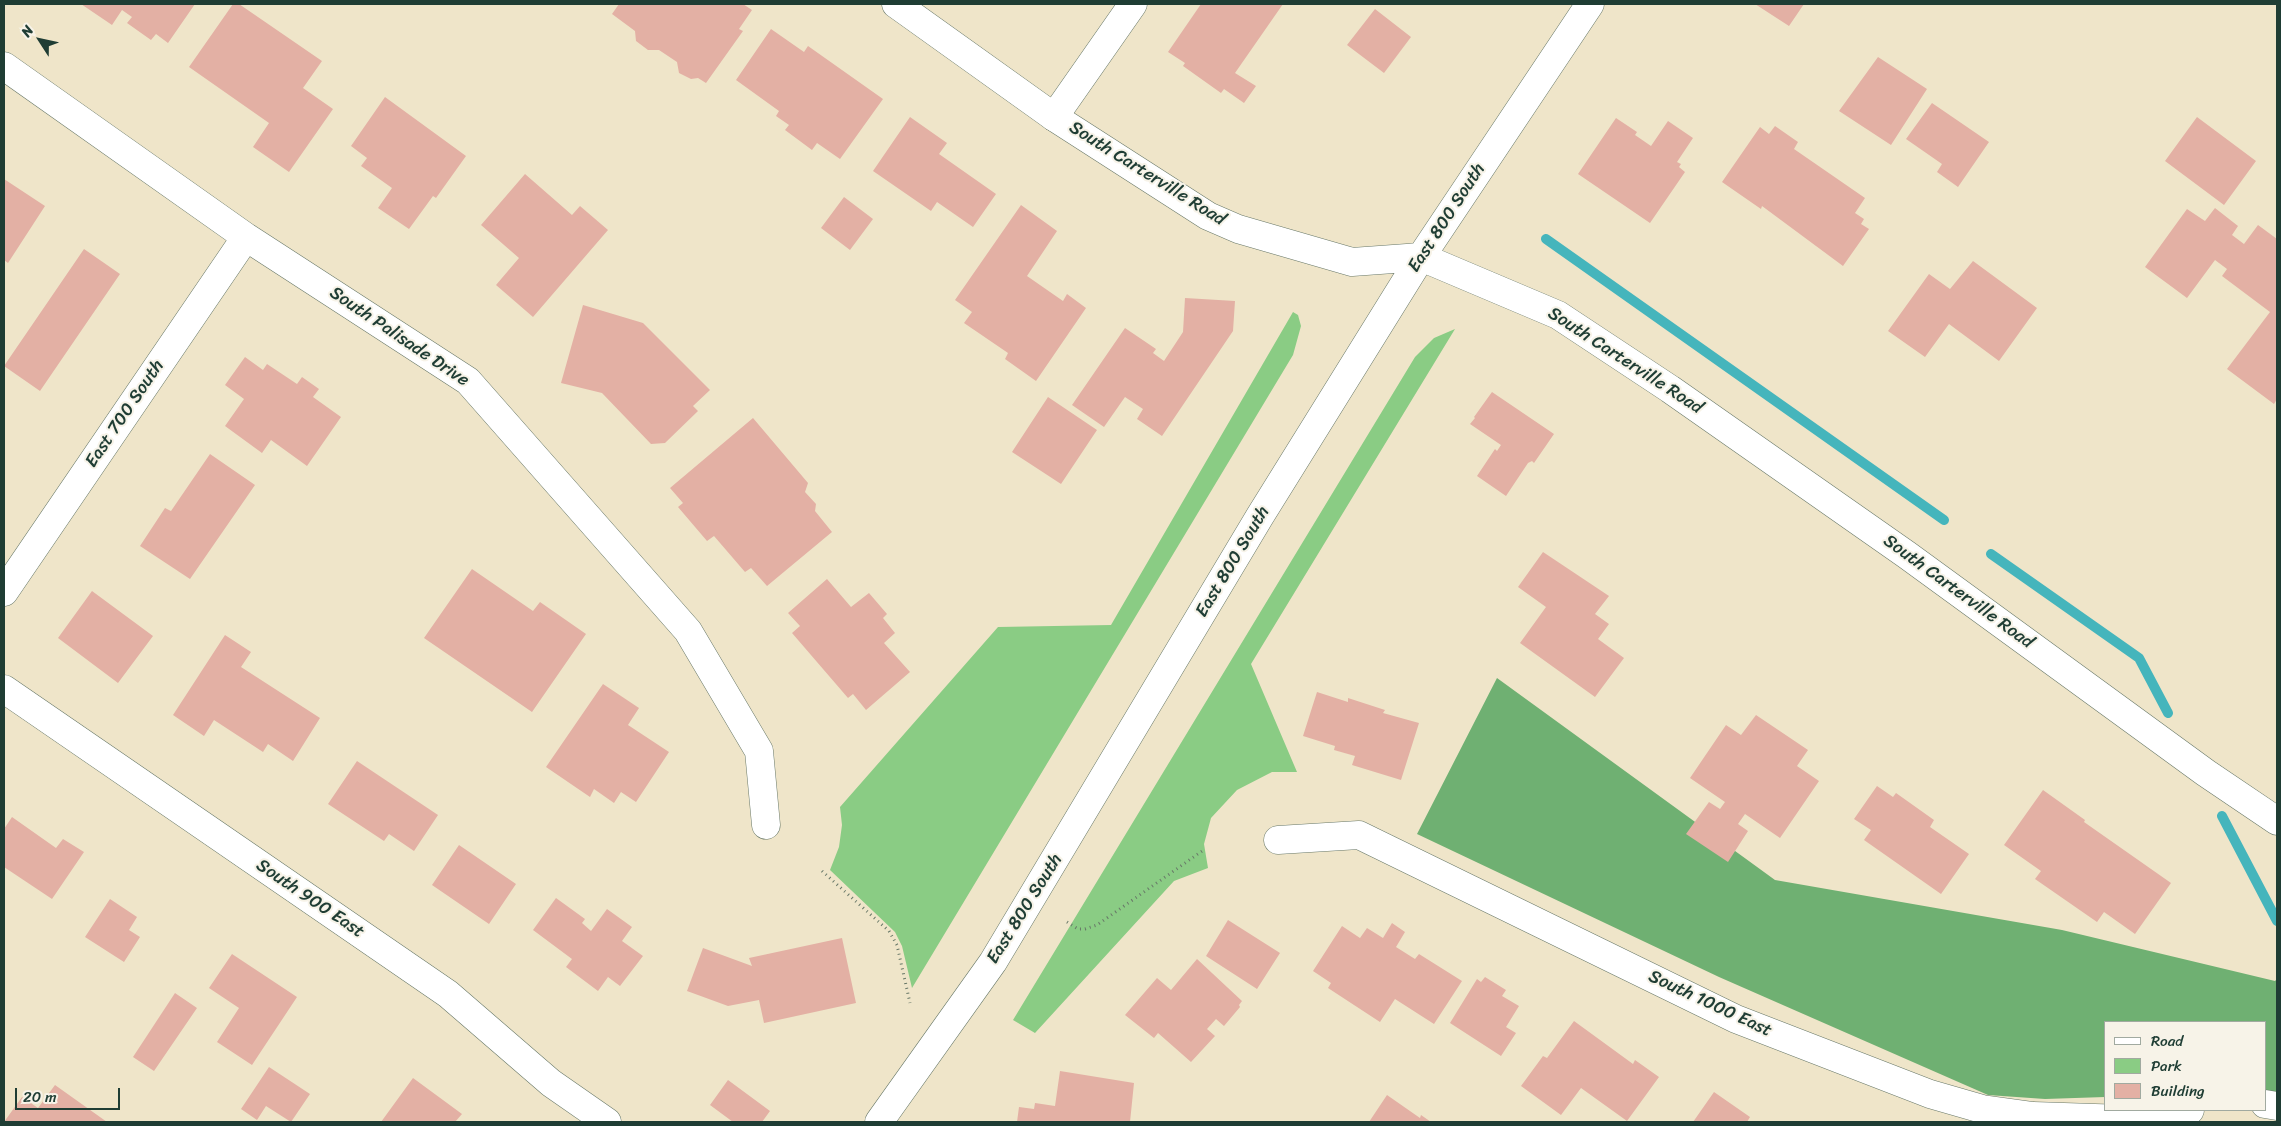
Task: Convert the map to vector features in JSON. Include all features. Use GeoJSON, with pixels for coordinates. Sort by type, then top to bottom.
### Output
{"type":"FeatureCollection","features":[{"type":"Feature","properties":{"kind":"street","name":"South Carterville Road"},"geometry":{"type":"LineString","coordinates":[[896,4],[1054,117],[1208,216],[1238,229],[1352,262],[1421,257],[1558,315],[1670,389],[1907,555],[2206,773],[2277,821]]}},
{"type":"Feature","properties":{"kind":"street"},"geometry":{"type":"LineString","coordinates":[[1054,117],[1133,4]]}},
{"type":"Feature","properties":{"kind":"street","name":"East 800 South"},"geometry":{"type":"LineString","coordinates":[[879,1122],[993,962],[1127,742],[1260,516],[1421,257],[1590,4]]}},
{"type":"Feature","properties":{"kind":"street","name":"South Palisade Drive"},"geometry":{"type":"LineString","coordinates":[[4,66],[246,237],[468,381],[688,631],[759,750],[766,826]]}},
{"type":"Feature","properties":{"kind":"street","name":"East 700 South"},"geometry":{"type":"LineString","coordinates":[[4,592],[246,237]]}},
{"type":"Feature","properties":{"kind":"street","name":"South 900 East"},"geometry":{"type":"LineString","coordinates":[[4,689],[448,994],[551,1083],[607,1122]]}},
{"type":"Feature","properties":{"kind":"street","name":"South 1000 East"},"geometry":{"type":"LineString","coordinates":[[1278,840],[1359,835],[1736,1019],[1930,1094],[1982,1109],[2033,1116],[2156,1122],[2187,1111]]}},
{"type":"Feature","properties":{"kind":"path"},"geometry":{"type":"LineString","coordinates":[[1067,922],[1078,929],[1085,930],[1097,925],[1205,849]]}},
{"type":"Feature","properties":{"kind":"path"},"geometry":{"type":"LineString","coordinates":[[822,871],[889,932],[897,945],[910,1003]]}},
{"type":"Feature","properties":{"kind":"green space"},"geometry":{"type":"Polygon","coordinates":[[[1293,312],[1298,315],[1301,326],[1293,355],[912,988],[902,946],[895,932],[830,870],[839,847],[842,825],[840,807],[998,627],[1111,625],[1293,312]]]}},
{"type":"Feature","properties":{"kind":"green space"},"geometry":{"type":"Polygon","coordinates":[[[1455,329],[1251,664],[1297,772],[1272,772],[1237,790],[1211,818],[1204,844],[1208,868],[1174,881],[1035,1033],[1013,1020],[1415,357],[1434,338],[1455,329]]]}},
{"type":"Feature","properties":{"kind":"green space"},"geometry":{"type":"Polygon","coordinates":[[[1497,678],[1775,880],[2062,930],[2275,981],[2277,979],[2277,1094],[2266,1090],[2266,1021],[2104,1021],[2104,1097],[2045,1099],[1988,1095],[1719,977],[1417,834],[1497,678]]]}},
{"type":"Feature","properties":{"kind":"building"},"geometry":{"type":"Polygon","coordinates":[[[81,4],[195,4],[168,43],[156,34],[151,40],[127,23],[132,17],[122,10],[112,25],[81,4]]]}},
{"type":"Feature","properties":{"kind":"building"},"geometry":{"type":"Polygon","coordinates":[[[233,4],[239,4],[322,61],[303,88],[333,109],[289,172],[253,147],[269,123],[189,67],[233,4]]]}},
{"type":"Feature","properties":{"kind":"building"},"geometry":{"type":"Polygon","coordinates":[[[619,4],[743,4],[752,10],[739,29],[743,31],[706,83],[698,78],[691,79],[679,73],[677,62],[659,50],[648,50],[636,41],[635,31],[612,14],[619,4]]]}},
{"type":"Feature","properties":{"kind":"building"},"geometry":{"type":"Polygon","coordinates":[[[1201,4],[1283,4],[1235,73],[1256,86],[1244,103],[1224,89],[1221,93],[1183,66],[1185,63],[1168,52],[1201,4]]]}},
{"type":"Feature","properties":{"kind":"building"},"geometry":{"type":"Polygon","coordinates":[[[1755,4],[1804,4],[1789,26],[1755,4]]]}},
{"type":"Feature","properties":{"kind":"building"},"geometry":{"type":"Polygon","coordinates":[[[1375,9],[1411,37],[1384,73],[1347,45],[1375,9]]]}},
{"type":"Feature","properties":{"kind":"building"},"geometry":{"type":"Polygon","coordinates":[[[771,29],[804,52],[808,46],[883,99],[840,159],[817,143],[812,150],[785,130],[789,125],[776,116],[779,111],[736,80],[771,29]]]}},
{"type":"Feature","properties":{"kind":"building"},"geometry":{"type":"Polygon","coordinates":[[[1878,57],[1927,89],[1891,145],[1839,111],[1878,57]]]}},
{"type":"Feature","properties":{"kind":"building"},"geometry":{"type":"Polygon","coordinates":[[[385,97],[466,156],[436,198],[433,196],[409,229],[378,208],[392,188],[361,166],[367,158],[351,146],[385,97]]]}},
{"type":"Feature","properties":{"kind":"building"},"geometry":{"type":"Polygon","coordinates":[[[1932,103],[1989,142],[1958,187],[1937,172],[1942,164],[1906,139],[1932,103]]]}},
{"type":"Feature","properties":{"kind":"building"},"geometry":{"type":"Polygon","coordinates":[[[910,117],[947,143],[939,154],[996,194],[973,227],[937,202],[931,211],[873,171],[910,117]]]}},
{"type":"Feature","properties":{"kind":"building"},"geometry":{"type":"Polygon","coordinates":[[[2197,117],[2256,161],[2224,205],[2165,161],[2197,117]]]}},
{"type":"Feature","properties":{"kind":"building"},"geometry":{"type":"Polygon","coordinates":[[[1616,118],[1637,132],[1635,135],[1651,146],[1668,121],[1693,138],[1677,162],[1681,164],[1679,167],[1685,172],[1650,223],[1578,174],[1616,118]]]}},
{"type":"Feature","properties":{"kind":"building"},"geometry":{"type":"Polygon","coordinates":[[[1775,126],[1798,142],[1794,149],[1865,198],[1855,213],[1864,219],[1861,224],[1869,229],[1843,266],[1762,206],[1761,209],[1722,182],[1760,127],[1769,134],[1775,126]]]}},
{"type":"Feature","properties":{"kind":"building"},"geometry":{"type":"Polygon","coordinates":[[[525,174],[572,215],[580,206],[608,230],[533,317],[496,285],[519,258],[481,225],[525,174]]]}},
{"type":"Feature","properties":{"kind":"building"},"geometry":{"type":"Polygon","coordinates":[[[4,179],[45,206],[8,263],[4,260],[4,179]]]}},
{"type":"Feature","properties":{"kind":"building"},"geometry":{"type":"Polygon","coordinates":[[[844,197],[873,219],[850,250],[821,228],[844,197]]]}},
{"type":"Feature","properties":{"kind":"building"},"geometry":{"type":"Polygon","coordinates":[[[1021,205],[1057,231],[1027,276],[1063,301],[1067,294],[1086,308],[1036,381],[1005,359],[1008,353],[964,323],[972,312],[955,300],[1021,205]]]}},
{"type":"Feature","properties":{"kind":"building"},"geometry":{"type":"Polygon","coordinates":[[[2215,208],[2238,226],[2232,235],[2244,244],[2258,225],[2277,239],[2277,399],[2274,404],[2227,369],[2270,312],[2222,276],[2227,269],[2215,260],[2187,298],[2145,267],[2187,209],[2205,221],[2215,208]]]}},
{"type":"Feature","properties":{"kind":"building"},"geometry":{"type":"Polygon","coordinates":[[[84,249],[120,274],[40,391],[4,366],[84,249]]]}},
{"type":"Feature","properties":{"kind":"building"},"geometry":{"type":"Polygon","coordinates":[[[1973,261],[2037,308],[1999,361],[1949,324],[1925,357],[1888,331],[1929,274],[1950,289],[1973,261]]]}},
{"type":"Feature","properties":{"kind":"building"},"geometry":{"type":"Polygon","coordinates":[[[1185,298],[1235,301],[1233,331],[1162,436],[1137,419],[1143,409],[1125,397],[1104,427],[1072,405],[1125,328],[1156,349],[1153,353],[1164,361],[1183,332],[1185,298]]]}},
{"type":"Feature","properties":{"kind":"building"},"geometry":{"type":"Polygon","coordinates":[[[583,305],[643,323],[710,390],[693,406],[698,411],[665,443],[651,444],[602,393],[561,383],[583,305]]]}},
{"type":"Feature","properties":{"kind":"building"},"geometry":{"type":"Polygon","coordinates":[[[245,357],[263,370],[267,364],[297,384],[302,377],[319,389],[313,397],[341,417],[307,466],[271,440],[262,453],[225,426],[244,399],[225,385],[245,357]]]}},
{"type":"Feature","properties":{"kind":"building"},"geometry":{"type":"Polygon","coordinates":[[[1492,392],[1554,434],[1534,463],[1532,461],[1528,463],[1506,496],[1477,476],[1495,449],[1497,451],[1501,445],[1470,424],[1492,392]]]}},
{"type":"Feature","properties":{"kind":"building"},"geometry":{"type":"Polygon","coordinates":[[[1048,397],[1097,430],[1061,484],[1012,452],[1048,397]]]}},
{"type":"Feature","properties":{"kind":"building"},"geometry":{"type":"Polygon","coordinates":[[[753,418],[808,483],[805,492],[816,504],[815,511],[832,532],[767,586],[751,568],[745,572],[714,536],[707,541],[678,507],[683,503],[670,488],[753,418]]]}},
{"type":"Feature","properties":{"kind":"building"},"geometry":{"type":"Polygon","coordinates":[[[210,454],[255,485],[190,579],[140,546],[165,508],[171,511],[210,454]]]}},
{"type":"Feature","properties":{"kind":"building"},"geometry":{"type":"Polygon","coordinates":[[[1543,552],[1609,596],[1595,614],[1609,624],[1598,639],[1624,658],[1595,697],[1520,643],[1546,607],[1518,587],[1543,552]]]}},
{"type":"Feature","properties":{"kind":"building"},"geometry":{"type":"Polygon","coordinates":[[[472,569],[533,611],[540,602],[586,634],[532,712],[424,638],[472,569]]]}},
{"type":"Feature","properties":{"kind":"building"},"geometry":{"type":"Polygon","coordinates":[[[827,579],[851,607],[869,593],[887,614],[883,618],[895,633],[884,643],[910,672],[866,710],[853,694],[848,698],[792,633],[800,626],[788,613],[827,579]]]}},
{"type":"Feature","properties":{"kind":"building"},"geometry":{"type":"Polygon","coordinates":[[[92,591],[153,636],[118,683],[58,638],[92,591]]]}},
{"type":"Feature","properties":{"kind":"building"},"geometry":{"type":"Polygon","coordinates":[[[225,635],[251,652],[241,667],[320,718],[293,761],[268,744],[263,752],[214,720],[204,736],[173,715],[225,635]]]}},
{"type":"Feature","properties":{"kind":"building"},"geometry":{"type":"Polygon","coordinates":[[[603,684],[639,708],[628,725],[669,752],[636,802],[621,792],[614,803],[594,789],[590,797],[546,767],[603,684]]]}},
{"type":"Feature","properties":{"kind":"building"},"geometry":{"type":"Polygon","coordinates":[[[1317,692],[1348,702],[1348,698],[1385,710],[1383,713],[1419,723],[1401,780],[1352,765],[1355,756],[1334,750],[1335,746],[1303,736],[1317,692]]]}},
{"type":"Feature","properties":{"kind":"building"},"geometry":{"type":"Polygon","coordinates":[[[1756,715],[1808,750],[1797,766],[1819,781],[1780,838],[1745,814],[1738,824],[1748,831],[1728,862],[1686,834],[1709,802],[1720,809],[1725,802],[1690,778],[1726,725],[1741,735],[1756,715]]]}},
{"type":"Feature","properties":{"kind":"building"},"geometry":{"type":"Polygon","coordinates":[[[357,761],[438,815],[414,851],[389,834],[384,841],[328,804],[357,761]]]}},
{"type":"Feature","properties":{"kind":"building"},"geometry":{"type":"Polygon","coordinates":[[[1877,786],[1893,797],[1896,793],[1934,820],[1930,827],[1969,854],[1941,894],[1864,840],[1871,830],[1854,819],[1877,786]]]}},
{"type":"Feature","properties":{"kind":"building"},"geometry":{"type":"Polygon","coordinates":[[[2043,790],[2085,820],[2084,822],[2171,883],[2135,934],[2104,912],[2097,922],[2035,879],[2041,871],[2004,845],[2043,790]]]}},
{"type":"Feature","properties":{"kind":"building"},"geometry":{"type":"Polygon","coordinates":[[[12,817],[56,848],[63,839],[84,852],[52,899],[4,867],[4,829],[12,817]]]}},
{"type":"Feature","properties":{"kind":"building"},"geometry":{"type":"Polygon","coordinates":[[[459,845],[516,884],[489,924],[432,885],[459,845]]]}},
{"type":"Feature","properties":{"kind":"building"},"geometry":{"type":"Polygon","coordinates":[[[556,898],[585,919],[582,923],[591,931],[607,909],[632,927],[622,941],[643,956],[620,986],[608,977],[598,991],[566,967],[572,959],[533,930],[556,898]]]}},
{"type":"Feature","properties":{"kind":"building"},"geometry":{"type":"Polygon","coordinates":[[[110,899],[137,917],[129,930],[140,937],[124,962],[85,937],[110,899]]]}},
{"type":"Feature","properties":{"kind":"building"},"geometry":{"type":"Polygon","coordinates":[[[1228,920],[1280,953],[1257,989],[1206,956],[1228,920]]]}},
{"type":"Feature","properties":{"kind":"building"},"geometry":{"type":"Polygon","coordinates":[[[1392,923],[1405,932],[1396,947],[1415,959],[1419,954],[1462,981],[1434,1024],[1395,999],[1380,1022],[1328,988],[1331,983],[1313,971],[1342,926],[1360,938],[1367,928],[1383,938],[1392,923]]]}},
{"type":"Feature","properties":{"kind":"building"},"geometry":{"type":"Polygon","coordinates":[[[842,938],[856,1003],[764,1023],[759,1000],[728,1006],[687,991],[703,948],[752,966],[749,958],[842,938]]]}},
{"type":"Feature","properties":{"kind":"building"},"geometry":{"type":"Polygon","coordinates":[[[232,954],[297,997],[252,1065],[217,1042],[239,1008],[209,988],[232,954]]]}},
{"type":"Feature","properties":{"kind":"building"},"geometry":{"type":"Polygon","coordinates":[[[1197,959],[1242,1001],[1239,1005],[1240,1007],[1224,1026],[1216,1019],[1207,1029],[1215,1036],[1191,1062],[1158,1033],[1154,1038],[1125,1015],[1157,978],[1171,990],[1197,959]]]}},
{"type":"Feature","properties":{"kind":"building"},"geometry":{"type":"Polygon","coordinates":[[[1485,977],[1506,990],[1502,996],[1519,1006],[1506,1027],[1516,1033],[1501,1056],[1450,1023],[1477,979],[1481,982],[1485,977]]]}},
{"type":"Feature","properties":{"kind":"building"},"geometry":{"type":"Polygon","coordinates":[[[175,993],[197,1008],[154,1071],[133,1057],[175,993]]]}},
{"type":"Feature","properties":{"kind":"building"},"geometry":{"type":"Polygon","coordinates":[[[1574,1021],[1633,1064],[1635,1060],[1659,1077],[1627,1121],[1581,1088],[1561,1115],[1521,1086],[1543,1056],[1547,1058],[1574,1021]]]}},
{"type":"Feature","properties":{"kind":"building"},"geometry":{"type":"Polygon","coordinates":[[[269,1067],[310,1094],[291,1122],[266,1106],[257,1120],[241,1109],[269,1067]]]}},
{"type":"Feature","properties":{"kind":"building"},"geometry":{"type":"Polygon","coordinates":[[[1060,1071],[1134,1083],[1130,1122],[1017,1122],[1019,1107],[1034,1109],[1035,1103],[1055,1106],[1060,1071]]]}},
{"type":"Feature","properties":{"kind":"building"},"geometry":{"type":"Polygon","coordinates":[[[413,1078],[462,1114],[455,1122],[381,1122],[413,1078]]]}},
{"type":"Feature","properties":{"kind":"building"},"geometry":{"type":"Polygon","coordinates":[[[728,1080],[770,1111],[762,1122],[733,1122],[710,1105],[728,1080]]]}},
{"type":"Feature","properties":{"kind":"building"},"geometry":{"type":"Polygon","coordinates":[[[55,1085],[107,1122],[4,1122],[22,1097],[38,1108],[55,1085]]]}},
{"type":"Feature","properties":{"kind":"building"},"geometry":{"type":"Polygon","coordinates":[[[1714,1092],[1750,1117],[1747,1122],[1693,1122],[1714,1092]]]}},
{"type":"Feature","properties":{"kind":"building"},"geometry":{"type":"Polygon","coordinates":[[[1387,1095],[1420,1118],[1421,1115],[1431,1122],[1369,1122],[1387,1095]]]}},
{"type":"Feature","properties":{"kind":"waterway"},"geometry":{"type":"LineString","coordinates":[[1546,239],[1944,520]]}},
{"type":"Feature","properties":{"kind":"waterway"},"geometry":{"type":"LineString","coordinates":[[1991,554],[2139,658],[2168,713]]}},
{"type":"Feature","properties":{"kind":"waterway"},"geometry":{"type":"LineString","coordinates":[[2222,816],[2277,921]]}}]}
